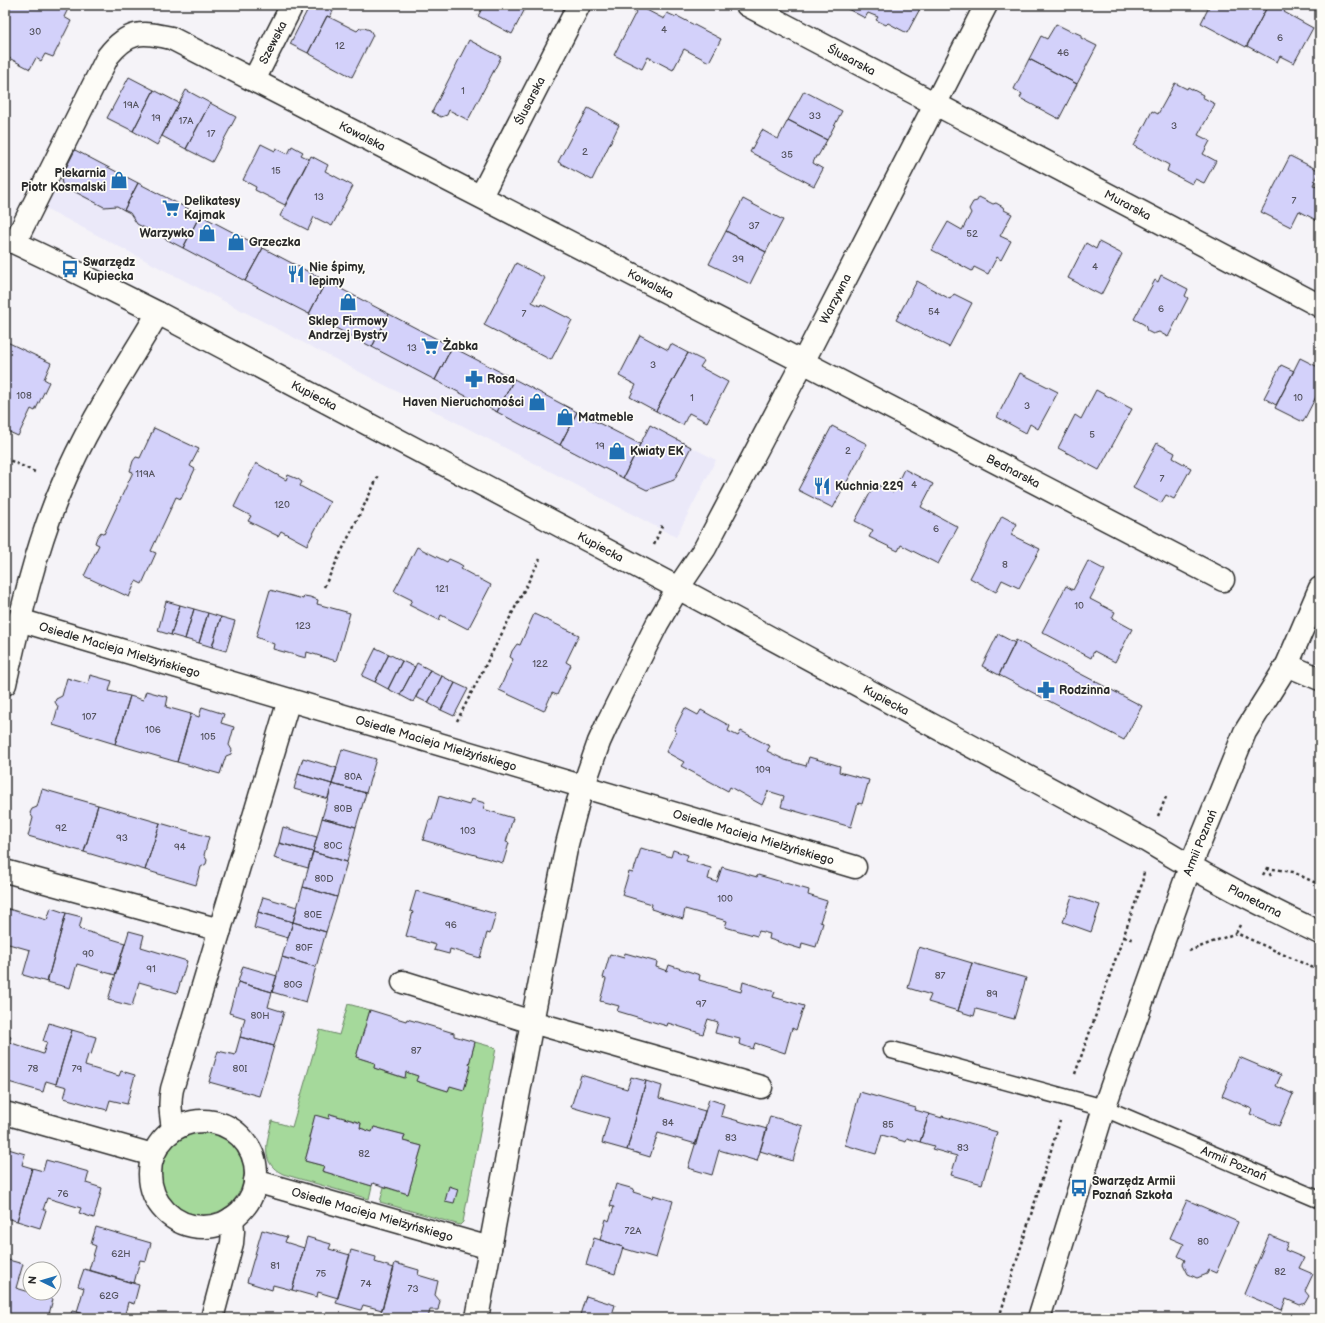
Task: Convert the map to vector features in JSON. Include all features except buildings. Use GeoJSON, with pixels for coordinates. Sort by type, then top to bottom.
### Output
{"type":"FeatureCollection","features":[{"type":"Feature","properties":{"kind":"street","name":"Szewska"},"geometry":{"type":"LineString","coordinates":[[254,80],[292,5]]}},
{"type":"Feature","properties":{"kind":"street","name":"Ślusarska"},"geometry":{"type":"LineString","coordinates":[[481,196],[579,5]]}},
{"type":"Feature","properties":{"kind":"street","name":"Ślusarska"},"geometry":{"type":"LineString","coordinates":[[747,5],[935,104]]}},
{"type":"Feature","properties":{"kind":"street","name":"Warzywna"},"geometry":{"type":"LineString","coordinates":[[678,588],[705,548],[803,362],[986,5]]}},
{"type":"Feature","properties":{"kind":"street","name":"Kowalska"},"geometry":{"type":"LineString","coordinates":[[10,240],[108,56],[116,45],[123,40],[140,34],[153,34],[171,38],[803,362]]}},
{"type":"Feature","properties":{"kind":"street","name":"Murarska"},"geometry":{"type":"LineString","coordinates":[[935,104],[1320,306]]}},
{"type":"Feature","properties":{"kind":"street","name":"Kupiecka"},"geometry":{"type":"LineString","coordinates":[[10,240],[158,313],[678,588],[1147,841],[1190,867]]}},
{"type":"Feature","properties":{"kind":"street"},"geometry":{"type":"LineString","coordinates":[[5,684],[19,620],[43,536],[62,484],[107,399],[158,313]]}},
{"type":"Feature","properties":{"kind":"street","name":"Bednarska"},"geometry":{"type":"LineString","coordinates":[[803,362],[1223,580]]}},
{"type":"Feature","properties":{"kind":"street"},"geometry":{"type":"LineString","coordinates":[[477,1318],[532,1022],[569,836],[578,802],[599,742],[609,720],[657,624],[678,588]]}},
{"type":"Feature","properties":{"kind":"street","name":"Armii Poznań"},"geometry":{"type":"LineString","coordinates":[[1038,1318],[1104,1108],[1190,867],[1245,732],[1288,665],[1320,588]]}},
{"type":"Feature","properties":{"kind":"street","name":"Osiedle Macieja Mielżyńskiego"},"geometry":{"type":"LineString","coordinates":[[19,620],[855,867]]}},
{"type":"Feature","properties":{"kind":"street"},"geometry":{"type":"LineString","coordinates":[[1288,665],[1320,679]]}},
{"type":"Feature","properties":{"kind":"street"},"geometry":{"type":"LineString","coordinates":[[173,1129],[170,1109],[172,1089],[289,700]]}},
{"type":"Feature","properties":{"kind":"street","name":"Planetarna"},"geometry":{"type":"LineString","coordinates":[[1190,867],[1252,900],[1320,933]]}},
{"type":"Feature","properties":{"kind":"street"},"geometry":{"type":"LineString","coordinates":[[5,871],[220,930]]}},
{"type":"Feature","properties":{"kind":"street"},"geometry":{"type":"LineString","coordinates":[[403,982],[532,1022],[761,1087]]}},
{"type":"Feature","properties":{"kind":"street"},"geometry":{"type":"LineString","coordinates":[[5,1113],[153,1155]]}},
{"type":"Feature","properties":{"kind":"street"},"geometry":{"type":"LineString","coordinates":[[205,1120],[221,1124],[236,1132],[248,1144],[254,1159],[256,1176],[253,1192],[244,1207],[232,1218],[217,1225],[200,1227],[184,1224],[169,1215],[158,1203],[151,1188],[149,1171],[153,1155],[161,1140],[173,1129],[188,1122],[205,1120]]}},
{"type":"Feature","properties":{"kind":"street","name":"Osiedle Macieja Mielżyńskiego"},"geometry":{"type":"LineString","coordinates":[[255,1181],[490,1248]]}},
{"type":"Feature","properties":{"kind":"street"},"geometry":{"type":"LineString","coordinates":[[212,1318],[232,1243],[232,1218]]}},
{"type":"Feature","properties":{"kind":"lane","name":"Armii Poznań"},"geometry":{"type":"LineString","coordinates":[[892,1050],[1104,1108],[1320,1200]]}},
{"type":"Feature","properties":{"kind":"path"},"geometry":{"type":"LineString","coordinates":[[5,458],[62,484]]}},
{"type":"Feature","properties":{"kind":"path"},"geometry":{"type":"LineString","coordinates":[[324,587],[379,475]]}},
{"type":"Feature","properties":{"kind":"path"},"geometry":{"type":"LineString","coordinates":[[445,746],[540,559]]}},
{"type":"Feature","properties":{"kind":"path"},"geometry":{"type":"LineString","coordinates":[[999,1318],[1067,1097],[1142,884],[1147,841],[1166,797]]}},
{"type":"Feature","properties":{"kind":"path"},"geometry":{"type":"LineString","coordinates":[[1266,868],[1292,872],[1320,885]]}},
{"type":"Feature","properties":{"kind":"path"},"geometry":{"type":"LineString","coordinates":[[1124,936],[1179,955],[1236,933],[1320,971]]}},
{"type":"Feature","properties":{"kind":"shaded area"},"geometry":{"type":"Polygon","coordinates":[[[75,150],[640,444],[650,425],[716,460],[676,537],[45,208],[75,150]]]}},
{"type":"Feature","properties":{"kind":"green space"},"geometry":{"type":"Polygon","coordinates":[[[348,1004],[370,1010],[356,1057],[375,1063],[374,1068],[404,1078],[406,1072],[418,1076],[417,1081],[448,1091],[450,1086],[464,1089],[471,1065],[469,1064],[475,1042],[496,1048],[463,1222],[460,1225],[380,1202],[384,1187],[408,1194],[422,1146],[403,1141],[405,1135],[374,1127],[372,1132],[360,1128],[361,1123],[331,1114],[329,1119],[315,1116],[305,1161],[324,1166],[322,1171],[372,1186],[369,1199],[283,1174],[270,1164],[267,1144],[272,1121],[292,1127],[320,1030],[339,1035],[348,1004]]]}},
{"type":"Feature","properties":{"kind":"green space"},"geometry":{"type":"Polygon","coordinates":[[[202,1131],[218,1134],[225,1138],[237,1150],[241,1157],[244,1173],[241,1189],[237,1196],[225,1208],[218,1212],[202,1215],[186,1212],[179,1208],[167,1196],[163,1189],[160,1173],[163,1157],[167,1150],[179,1138],[186,1134],[202,1131]]]}},
{"type":"Feature","properties":{"kind":"place","name":"Piekarnia Piotr Kosmalski"},"geometry":{"type":"Point","coordinates":[119,180]}},
{"type":"Feature","properties":{"kind":"place","name":"Delikatesy Kajmak"},"geometry":{"type":"Point","coordinates":[171,208]}},
{"type":"Feature","properties":{"kind":"place","name":"Warzywko"},"geometry":{"type":"Point","coordinates":[207,233]}},
{"type":"Feature","properties":{"kind":"place","name":"Grzeczka"},"geometry":{"type":"Point","coordinates":[236,242]}},
{"type":"Feature","properties":{"kind":"place","name":"Swarzędz Kupiecka"},"geometry":{"type":"Point","coordinates":[70,269]}},
{"type":"Feature","properties":{"kind":"place","name":"Nie śpimy, lepimy"},"geometry":{"type":"Point","coordinates":[296,274]}},
{"type":"Feature","properties":{"kind":"place","name":"Sklep Firmowy Andrzej Bystry"},"geometry":{"type":"Point","coordinates":[348,302]}},
{"type":"Feature","properties":{"kind":"place","name":"Żabka"},"geometry":{"type":"Point","coordinates":[430,346]}},
{"type":"Feature","properties":{"kind":"place","name":"Rosa"},"geometry":{"type":"Point","coordinates":[474,379]}},
{"type":"Feature","properties":{"kind":"place","name":"Haven Nieruchomości"},"geometry":{"type":"Point","coordinates":[537,402]}},
{"type":"Feature","properties":{"kind":"place","name":"Matmeble"},"geometry":{"type":"Point","coordinates":[565,417]}},
{"type":"Feature","properties":{"kind":"place","name":"Kwiaty EK"},"geometry":{"type":"Point","coordinates":[617,451]}},
{"type":"Feature","properties":{"kind":"place","name":"Kuchnia 229"},"geometry":{"type":"Point","coordinates":[822,486]}},
{"type":"Feature","properties":{"kind":"place","name":"Rodzinna"},"geometry":{"type":"Point","coordinates":[1046,690]}},
{"type":"Feature","properties":{"kind":"place","name":"Swarzędz Armii Poznań Szkoła"},"geometry":{"type":"Point","coordinates":[1079,1188]}}]}
